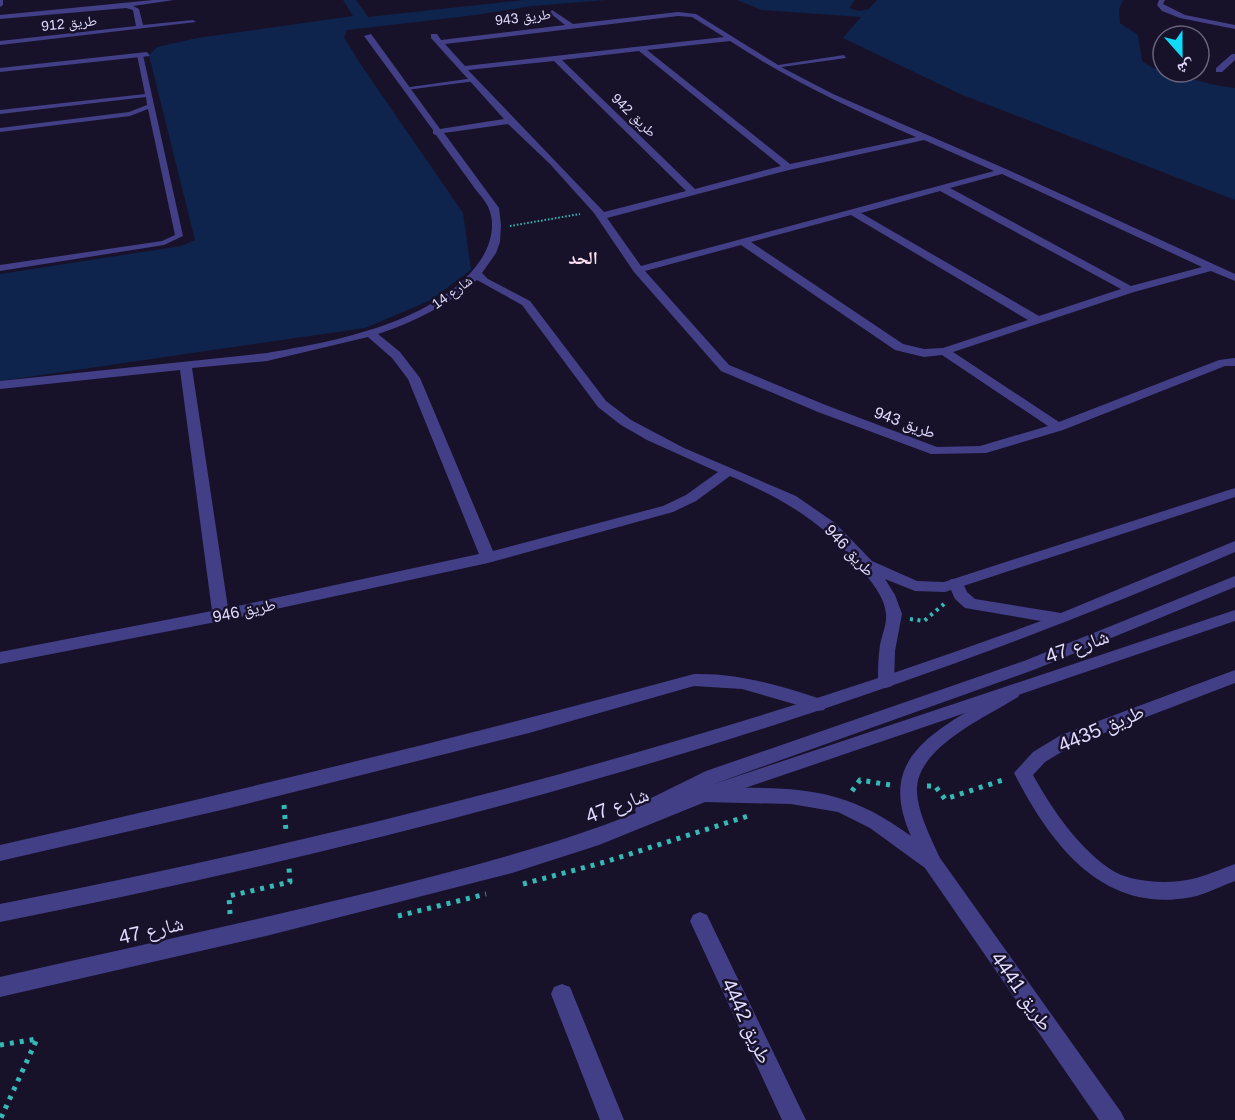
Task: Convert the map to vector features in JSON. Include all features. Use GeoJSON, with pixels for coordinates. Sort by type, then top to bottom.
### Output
{"type":"FeatureCollection","features":[{"type":"Feature","properties":{"kind":"street"},"geometry":{"type":"LineString","coordinates":[[0,0],[0,5]]}},
{"type":"Feature","properties":{"kind":"street"},"geometry":{"type":"LineString","coordinates":[[116,6],[171,0]]}},
{"type":"Feature","properties":{"kind":"street"},"geometry":{"type":"LineString","coordinates":[[1162,0],[1159,4],[1161,7],[1177,15],[1235,27]]}},
{"type":"Feature","properties":{"kind":"street","name":"طريق 912"},"geometry":{"type":"LineString","coordinates":[[0,17],[95,4],[126,6],[136,9],[140,28]]}},
{"type":"Feature","properties":{"kind":"street"},"geometry":{"type":"LineString","coordinates":[[552,12],[572,27]]}},
{"type":"Feature","properties":{"kind":"street","name":"طريق 943"},"geometry":{"type":"LineString","coordinates":[[1235,278],[1003,171],[922,138],[830,96],[775,66],[694,15],[437,39],[510,121],[553,162],[600,213],[638,270],[725,368],[833,413],[936,451],[981,450],[1058,427],[1223,363],[1235,362]]}},
{"type":"Feature","properties":{"kind":"street","name":"طريق 912"},"geometry":{"type":"LineString","coordinates":[[0,43],[193,22]]}},
{"type":"Feature","properties":{"kind":"street"},"geometry":{"type":"LineString","coordinates":[[368,36],[436,132],[494,208],[498,228]]}},
{"type":"Feature","properties":{"kind":"street"},"geometry":{"type":"LineString","coordinates":[[464,68],[730,39]]}},
{"type":"Feature","properties":{"kind":"street"},"geometry":{"type":"LineString","coordinates":[[641,49],[788,167]]}},
{"type":"Feature","properties":{"kind":"street"},"geometry":{"type":"LineString","coordinates":[[0,70],[143,54]]}},
{"type":"Feature","properties":{"kind":"street"},"geometry":{"type":"LineString","coordinates":[[1218,70],[1235,56]]}},
{"type":"Feature","properties":{"kind":"street","name":"طريق 942"},"geometry":{"type":"LineString","coordinates":[[557,59],[692,191]]}},
{"type":"Feature","properties":{"kind":"street"},"geometry":{"type":"LineString","coordinates":[[436,132],[510,121]]}},
{"type":"Feature","properties":{"kind":"street"},"geometry":{"type":"LineString","coordinates":[[600,213],[788,167],[922,138]]}},
{"type":"Feature","properties":{"kind":"street"},"geometry":{"type":"LineString","coordinates":[[638,270],[745,243],[1003,171]]}},
{"type":"Feature","properties":{"kind":"street"},"geometry":{"type":"LineString","coordinates":[[942,188],[1130,290]]}},
{"type":"Feature","properties":{"kind":"street"},"geometry":{"type":"LineString","coordinates":[[853,212],[1039,321]]}},
{"type":"Feature","properties":{"kind":"street","name":"شارع 14"},"geometry":{"type":"LineString","coordinates":[[0,385],[304,351],[370,333],[446,299],[477,274],[492,252],[498,228]]}},
{"type":"Feature","properties":{"kind":"street"},"geometry":{"type":"LineString","coordinates":[[745,243],[899,347],[924,353],[944,351],[1130,290],[1210,268]]}},
{"type":"Feature","properties":{"kind":"street","name":"طريق 946"},"geometry":{"type":"LineString","coordinates":[[477,274],[484,281],[526,303],[602,404],[613,414],[642,432],[788,498],[818,516],[865,563],[880,582],[891,604],[894,617]]}},
{"type":"Feature","properties":{"kind":"street"},"geometry":{"type":"LineString","coordinates":[[370,333],[396,355],[414,378],[488,558]]}},
{"type":"Feature","properties":{"kind":"street"},"geometry":{"type":"LineString","coordinates":[[944,351],[1058,427]]}},
{"type":"Feature","properties":{"kind":"street"},"geometry":{"type":"LineString","coordinates":[[186,366],[221,616]]}},
{"type":"Feature","properties":{"kind":"street","name":"طريق 946"},"geometry":{"type":"LineString","coordinates":[[0,658],[221,616],[488,558],[668,509],[691,498],[728,471]]}},
{"type":"Feature","properties":{"kind":"street"},"geometry":{"type":"LineString","coordinates":[[865,563],[898,580],[933,588],[956,583],[1235,492]]}},
{"type":"Feature","properties":{"kind":"street","name":"شارع 47"},"geometry":{"type":"LineString","coordinates":[[0,913],[288,850],[498,799],[676,749],[886,682],[1062,618],[1235,546]]}},
{"type":"Feature","properties":{"kind":"street"},"geometry":{"type":"LineString","coordinates":[[592,839],[652,805],[712,776],[1040,661],[1235,581]]}},
{"type":"Feature","properties":{"kind":"street"},"geometry":{"type":"LineString","coordinates":[[956,583],[957,589],[966,601],[980,607],[1062,618]]}},
{"type":"Feature","properties":{"kind":"street","name":"شارع 47"},"geometry":{"type":"LineString","coordinates":[[0,987],[282,923],[512,865],[592,839],[703,795],[1235,615]]}},
{"type":"Feature","properties":{"kind":"street"},"geometry":{"type":"LineString","coordinates":[[886,682],[886,660],[894,617]]}},
{"type":"Feature","properties":{"kind":"street","name":"طريق 4435"},"geometry":{"type":"LineString","coordinates":[[1023,773],[1039,757],[1067,740],[1235,676]]}},
{"type":"Feature","properties":{"kind":"street"},"geometry":{"type":"LineString","coordinates":[[0,853],[518,729],[694,681],[723,679],[751,683],[818,705]]}},
{"type":"Feature","properties":{"kind":"street"},"geometry":{"type":"LineString","coordinates":[[908,787],[921,754],[945,733],[1013,692]]}},
{"type":"Feature","properties":{"kind":"street"},"geometry":{"type":"LineString","coordinates":[[1023,773],[1040,806],[1077,852],[1110,879],[1152,891],[1192,888],[1235,873]]}},
{"type":"Feature","properties":{"kind":"street","name":"طريق 4441"},"geometry":{"type":"LineString","coordinates":[[908,787],[914,822],[932,863],[1113,1120]]}},
{"type":"Feature","properties":{"kind":"street","name":"طريق 4441"},"geometry":{"type":"LineString","coordinates":[[703,795],[775,797],[840,805],[881,824],[932,863]]}},
{"type":"Feature","properties":{"kind":"street","name":"طريق 4442"},"geometry":{"type":"LineString","coordinates":[[700,921],[794,1120]]}},
{"type":"Feature","properties":{"kind":"street"},"geometry":{"type":"LineString","coordinates":[[562,994],[612,1120]]}},
{"type":"Feature","properties":{"kind":"lane"},"geometry":{"type":"LineString","coordinates":[[0,268],[164,243],[177,238],[180,234],[151,106],[143,54]]}},
{"type":"Feature","properties":{"kind":"lane"},"geometry":{"type":"LineString","coordinates":[[775,66],[844,57]]}},
{"type":"Feature","properties":{"kind":"lane"},"geometry":{"type":"LineString","coordinates":[[406,88],[474,80]]}},
{"type":"Feature","properties":{"kind":"lane"},"geometry":{"type":"LineString","coordinates":[[0,112],[149,95]]}},
{"type":"Feature","properties":{"kind":"lane"},"geometry":{"type":"LineString","coordinates":[[0,130],[130,114],[151,106]]}},
{"type":"Feature","properties":{"kind":"lane"},"geometry":{"type":"LineString","coordinates":[[0,125],[92,114]]}},
{"type":"Feature","properties":{"kind":"path"},"geometry":{"type":"LineString","coordinates":[[498,228],[600,213]]}},
{"type":"Feature","properties":{"kind":"path"},"geometry":{"type":"LineString","coordinates":[[894,617],[924,621],[946,602],[933,588]]}},
{"type":"Feature","properties":{"kind":"path"},"geometry":{"type":"LineString","coordinates":[[840,805],[860,780],[908,787],[935,786],[945,799],[1023,773]]}},
{"type":"Feature","properties":{"kind":"path"},"geometry":{"type":"LineString","coordinates":[[514,886],[605,862],[755,814]]}},
{"type":"Feature","properties":{"kind":"path"},"geometry":{"type":"LineString","coordinates":[[389,917],[411,914],[491,893]]}},
{"type":"Feature","properties":{"kind":"path"},"geometry":{"type":"LineString","coordinates":[[0,1046],[37,1039],[0,1120]]}},
{"type":"Feature","properties":{"kind":"water"},"geometry":{"type":"Polygon","coordinates":[[[343,0],[356,0],[368,17],[525,0],[606,0],[532,6],[347,30],[344,37],[359,62],[463,213],[471,270],[431,300],[365,328],[0,381],[0,274],[181,246],[195,240],[149,55],[157,47],[197,38],[353,16],[343,0]]]}},
{"type":"Feature","properties":{"kind":"water"},"geometry":{"type":"Polygon","coordinates":[[[737,0],[855,0],[849,8],[859,11],[869,9],[877,0],[1123,0],[1119,9],[1120,23],[1138,35],[1142,61],[1151,66],[1151,84],[1211,84],[1235,88],[1235,200],[960,94],[843,38],[861,17],[762,10],[737,0]]]}},
{"type":"Feature","properties":{"kind":"district","name":"الحد"},"geometry":{"type":"Point","coordinates":[583,258]}}]}
